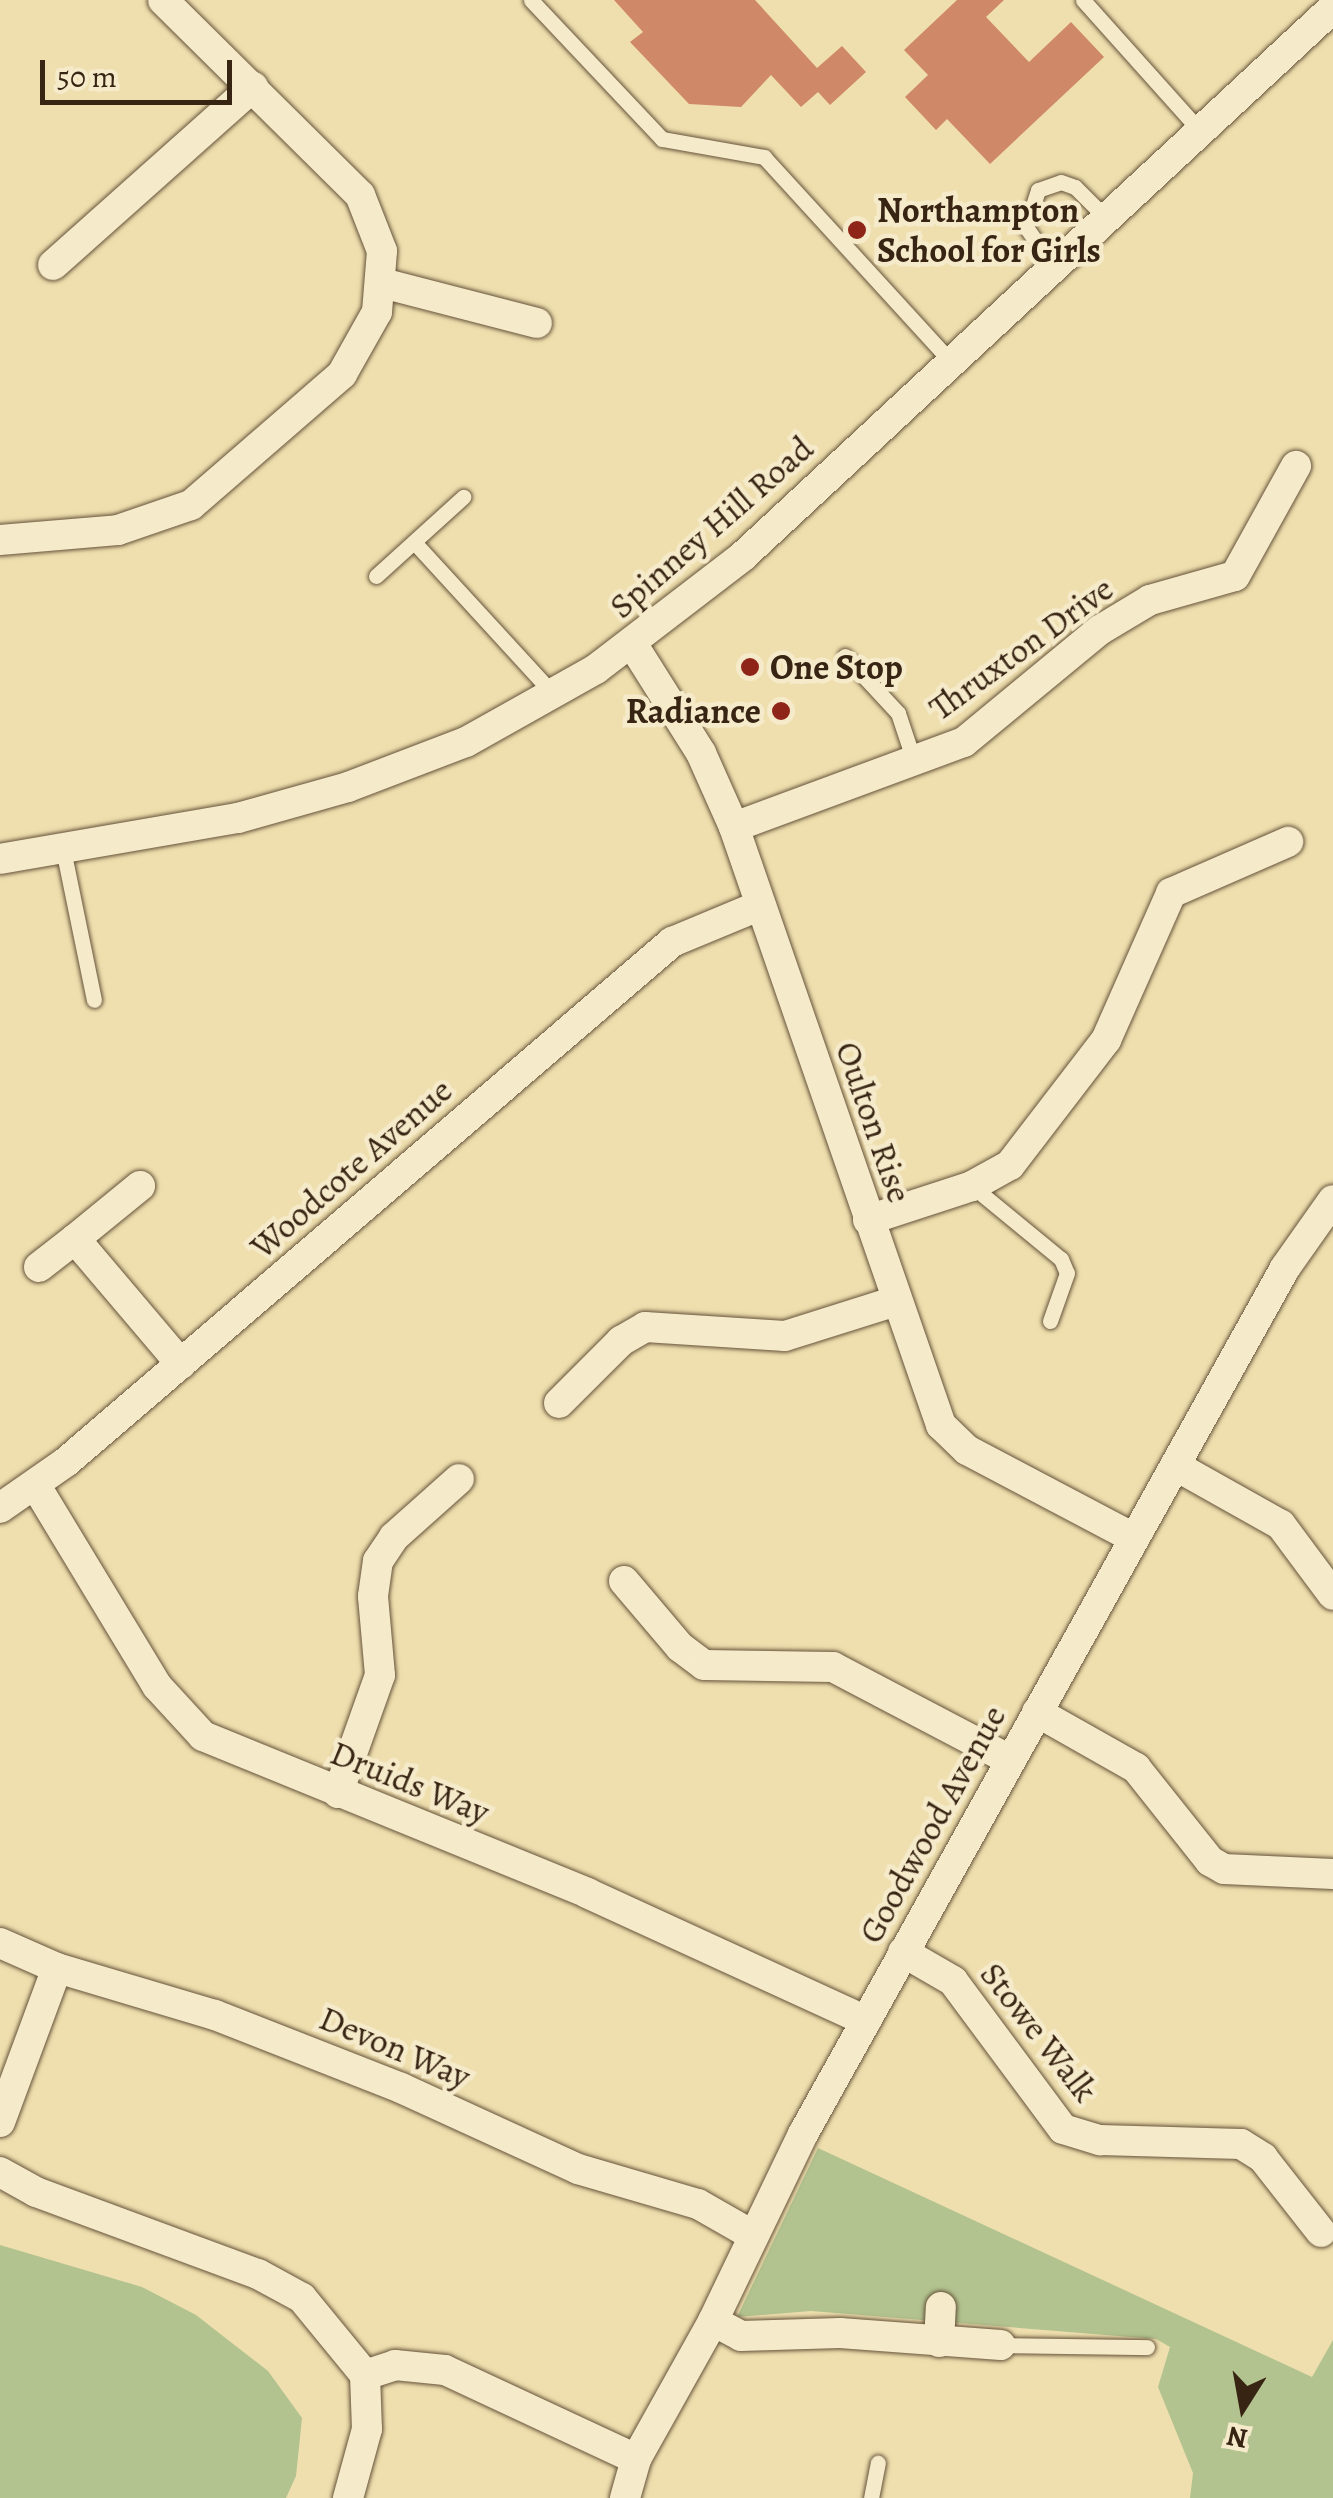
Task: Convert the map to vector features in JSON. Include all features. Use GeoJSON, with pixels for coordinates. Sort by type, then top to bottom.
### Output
{"type":"FeatureCollection","features":[{"type":"Feature","properties":{"kind":"street"},"geometry":{"type":"LineString","coordinates":[[0,540],[118,530],[191,505],[342,374],[371,328],[382,283],[379,232],[360,195],[163,0]]}},
{"type":"Feature","properties":{"kind":"street","name":"Spinney Hill Road"},"geometry":{"type":"LineString","coordinates":[[0,860],[238,818],[348,788],[466,742],[633,645],[743,556],[1331,14]]}},
{"type":"Feature","properties":{"kind":"street"},"geometry":{"type":"LineString","coordinates":[[53,265],[254,87]]}},
{"type":"Feature","properties":{"kind":"street"},"geometry":{"type":"LineString","coordinates":[[382,283],[537,323]]}},
{"type":"Feature","properties":{"kind":"street","name":"Thruxton Drive"},"geometry":{"type":"LineString","coordinates":[[734,827],[915,764],[985,730],[1082,642],[1150,600],[1235,576],[1296,466]]}},
{"type":"Feature","properties":{"kind":"street","name":"Oulton Rise"},"geometry":{"type":"LineString","coordinates":[[633,645],[701,753],[734,827],[941,1425],[968,1450],[1134,1538]]}},
{"type":"Feature","properties":{"kind":"street"},"geometry":{"type":"LineString","coordinates":[[868,1220],[972,1186],[1021,1155],[1081,1079],[1118,1017],[1156,917],[1171,894],[1288,842]]}},
{"type":"Feature","properties":{"kind":"street","name":"Woodcote Avenue"},"geometry":{"type":"LineString","coordinates":[[0,1508],[36,1486],[672,942],[761,905]]}},
{"type":"Feature","properties":{"kind":"street"},"geometry":{"type":"LineString","coordinates":[[39,1267],[140,1186]]}},
{"type":"Feature","properties":{"kind":"street","name":"Goodwood Avenue"},"geometry":{"type":"LineString","coordinates":[[625,2498],[636,2459],[713,2321],[903,1952],[1285,1268],[1333,1200]]}},
{"type":"Feature","properties":{"kind":"street"},"geometry":{"type":"LineString","coordinates":[[75,1239],[180,1364]]}},
{"type":"Feature","properties":{"kind":"street"},"geometry":{"type":"LineString","coordinates":[[560,1403],[622,1341],[645,1328],[785,1336],[896,1301]]}},
{"type":"Feature","properties":{"kind":"street"},"geometry":{"type":"LineString","coordinates":[[1176,1466],[1281,1526],[1333,1595]]}},
{"type":"Feature","properties":{"kind":"street"},"geometry":{"type":"LineString","coordinates":[[338,1793],[380,1675],[373,1596],[378,1561],[394,1537],[460,1478]]}},
{"type":"Feature","properties":{"kind":"street","name":"Druids Way"},"geometry":{"type":"LineString","coordinates":[[36,1486],[185,1722],[245,1758],[605,1901],[866,2021]]}},
{"type":"Feature","properties":{"kind":"street"},"geometry":{"type":"LineString","coordinates":[[624,1581],[680,1647],[704,1665],[833,1667],[1010,1760]]}},
{"type":"Feature","properties":{"kind":"street"},"geometry":{"type":"LineString","coordinates":[[1037,1712],[1136,1768],[1202,1852],[1224,1868],[1333,1874]]}},
{"type":"Feature","properties":{"kind":"street","name":"Devon Way"},"geometry":{"type":"LineString","coordinates":[[0,1944],[57,1968],[215,2015],[402,2088],[578,2169],[698,2204],[754,2236]]}},
{"type":"Feature","properties":{"kind":"street","name":"Stowe Walk"},"geometry":{"type":"LineString","coordinates":[[903,1952],[953,1982],[1063,2130],[1100,2140],[1241,2144],[1263,2158],[1320,2232]]}},
{"type":"Feature","properties":{"kind":"street"},"geometry":{"type":"LineString","coordinates":[[0,2122],[57,1968]]}},
{"type":"Feature","properties":{"kind":"street"},"geometry":{"type":"LineString","coordinates":[[0,2172],[36,2192],[258,2274],[302,2298],[365,2374],[367,2428],[348,2498]]}},
{"type":"Feature","properties":{"kind":"street"},"geometry":{"type":"LineString","coordinates":[[940,2342],[941,2308]]}},
{"type":"Feature","properties":{"kind":"street"},"geometry":{"type":"LineString","coordinates":[[713,2321],[741,2336],[840,2333],[1002,2345]]}},
{"type":"Feature","properties":{"kind":"street"},"geometry":{"type":"LineString","coordinates":[[365,2374],[396,2365],[445,2370],[636,2459]]}},
{"type":"Feature","properties":{"kind":"lane"},"geometry":{"type":"LineString","coordinates":[[531,0],[662,139],[764,157],[952,363]]}},
{"type":"Feature","properties":{"kind":"lane"},"geometry":{"type":"LineString","coordinates":[[1083,0],[1201,132]]}},
{"type":"Feature","properties":{"kind":"lane"},"geometry":{"type":"LineString","coordinates":[[1054,268],[1026,228],[1038,190],[1061,182],[1075,187],[1107,219]]}},
{"type":"Feature","properties":{"kind":"lane"},"geometry":{"type":"LineString","coordinates":[[376,576],[463,498]]}},
{"type":"Feature","properties":{"kind":"lane"},"geometry":{"type":"LineString","coordinates":[[414,542],[554,694]]}},
{"type":"Feature","properties":{"kind":"lane"},"geometry":{"type":"LineString","coordinates":[[845,656],[898,713],[915,764]]}},
{"type":"Feature","properties":{"kind":"lane"},"geometry":{"type":"LineString","coordinates":[[64,849],[94,1000]]}},
{"type":"Feature","properties":{"kind":"lane"},"geometry":{"type":"LineString","coordinates":[[972,1186],[1062,1259],[1067,1273],[1050,1321]]}},
{"type":"Feature","properties":{"kind":"lane"},"geometry":{"type":"LineString","coordinates":[[1002,2345],[1147,2347]]}},
{"type":"Feature","properties":{"kind":"lane"},"geometry":{"type":"LineString","coordinates":[[870,2498],[878,2462]]}},
{"type":"Feature","properties":{"kind":"green space"},"geometry":{"type":"Polygon","coordinates":[[[818,2148],[1312,2377],[1333,2340],[1333,2498],[1190,2498],[1193,2473],[1158,2387],[1170,2347],[1156,2339],[811,2311],[737,2317],[818,2148]]]}},
{"type":"Feature","properties":{"kind":"green space"},"geometry":{"type":"Polygon","coordinates":[[[0,2245],[142,2287],[196,2315],[268,2371],[302,2418],[296,2476],[286,2498],[0,2498],[0,2245]]]}},
{"type":"Feature","properties":{"kind":"building"},"geometry":{"type":"Polygon","coordinates":[[[614,0],[755,0],[817,68],[842,46],[866,72],[830,105],[818,92],[801,107],[771,75],[741,107],[689,104],[630,42],[643,32],[614,0]]]}},
{"type":"Feature","properties":{"kind":"building"},"geometry":{"type":"Polygon","coordinates":[[[957,0],[1004,0],[986,17],[1029,62],[1071,22],[1104,57],[990,164],[947,119],[936,130],[905,97],[928,75],[904,50],[957,0]]]}},
{"type":"Feature","properties":{"kind":"place","name":"Northampton School for Girls"},"geometry":{"type":"Point","coordinates":[857,230]}},
{"type":"Feature","properties":{"kind":"place","name":"One Stop"},"geometry":{"type":"Point","coordinates":[750,667]}},
{"type":"Feature","properties":{"kind":"place","name":"Radiance"},"geometry":{"type":"Point","coordinates":[781,711]}}]}
